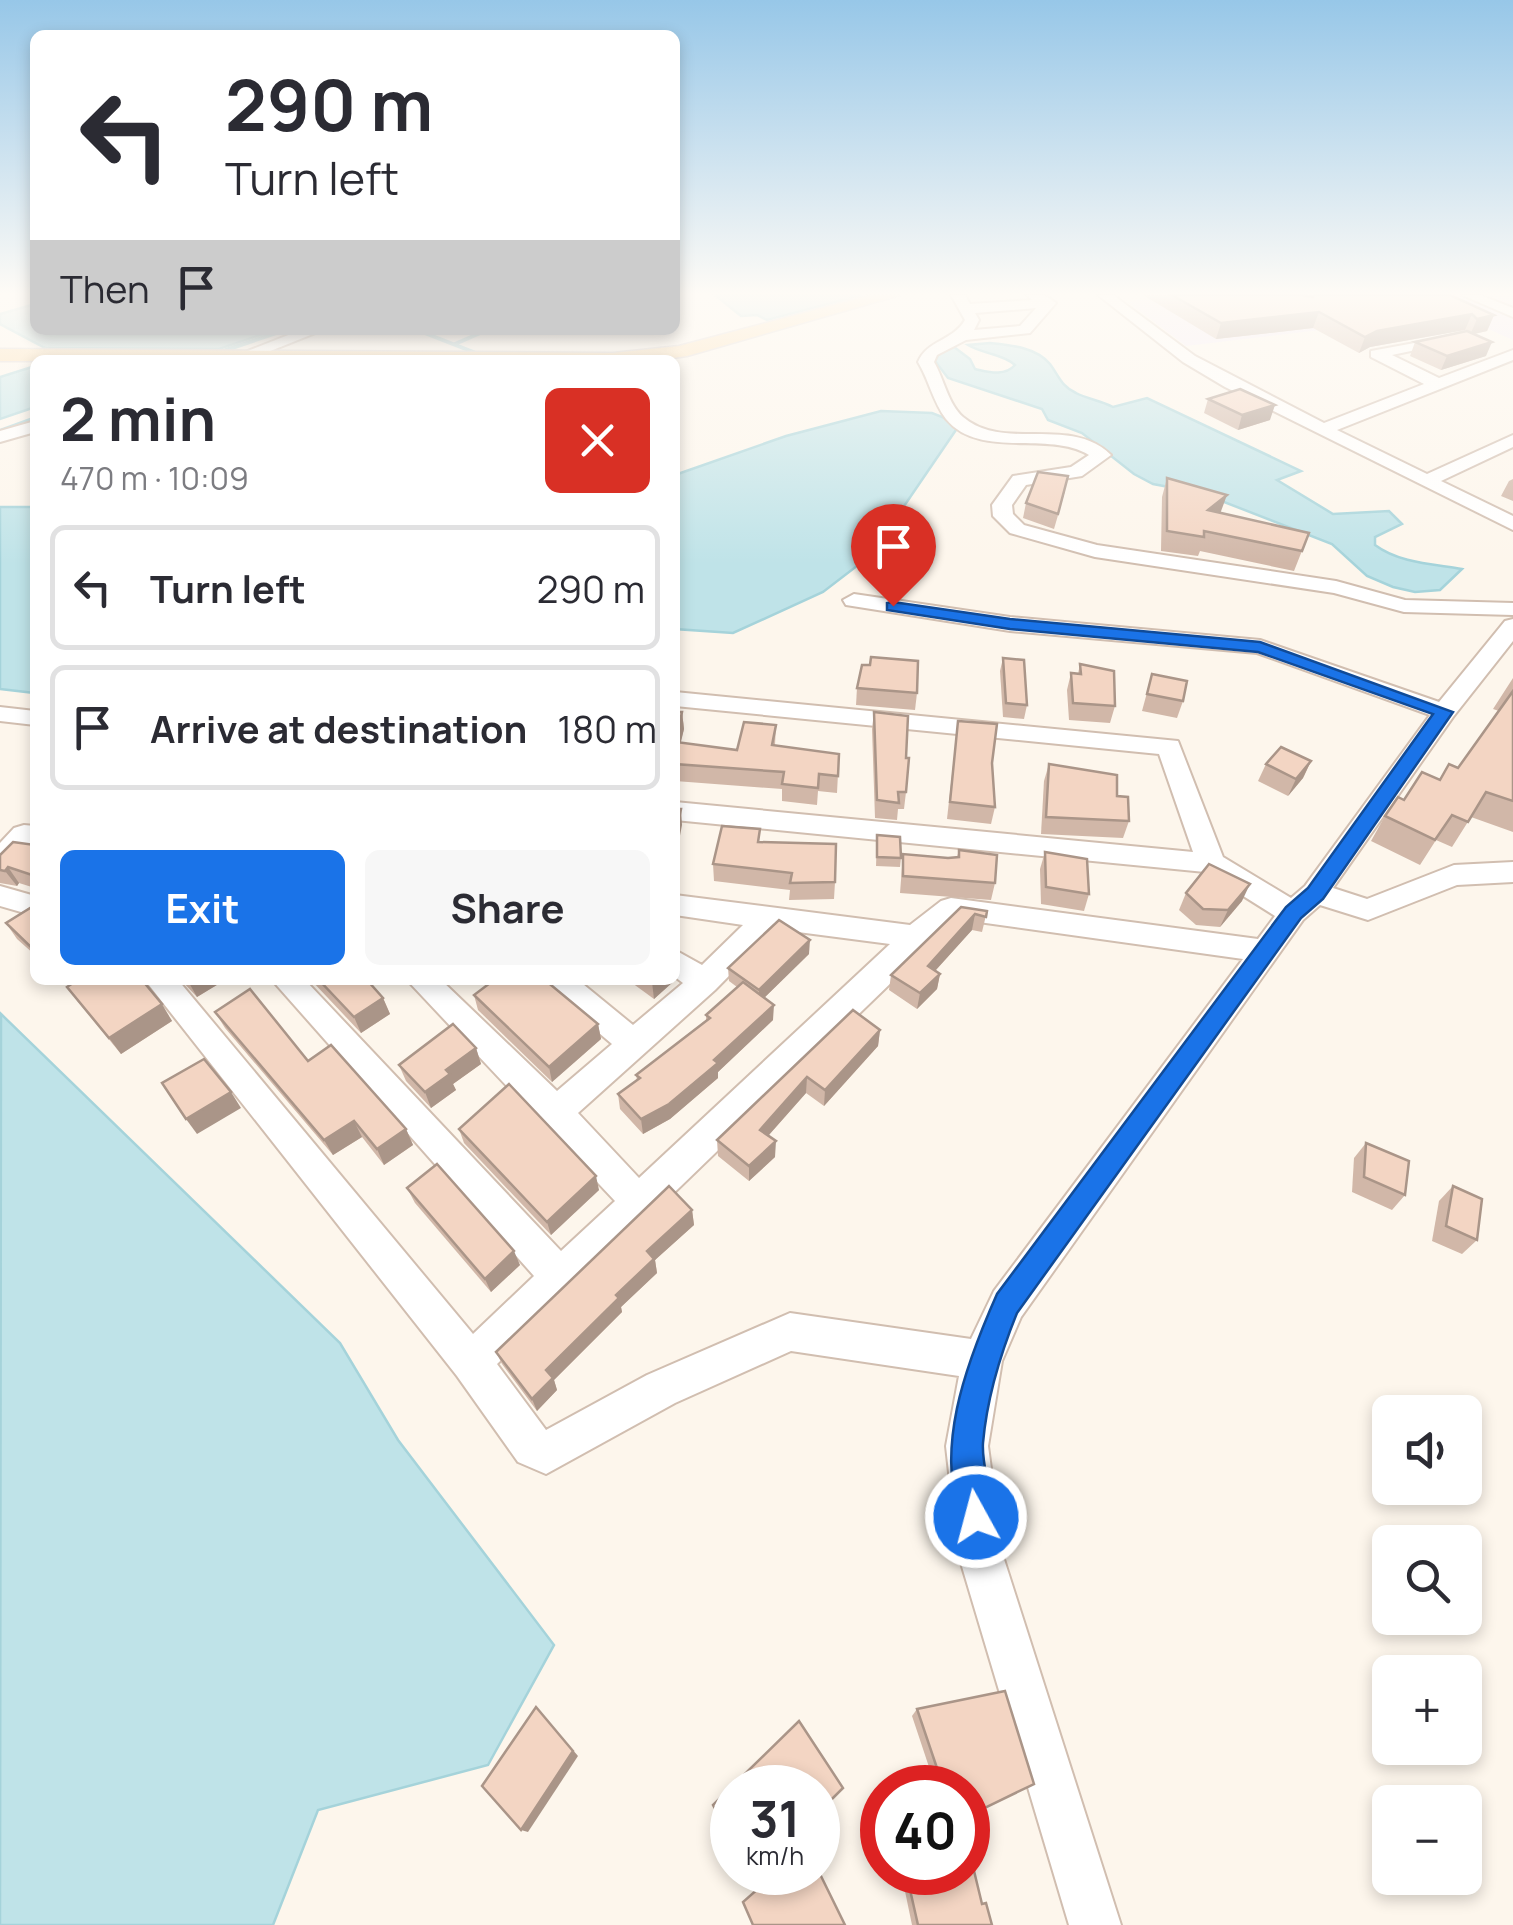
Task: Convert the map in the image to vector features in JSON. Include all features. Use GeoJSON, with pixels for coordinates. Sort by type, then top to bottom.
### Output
{"type":"FeatureCollection","features":[{"type":"Feature","properties":{"kind":"street"},"geometry":{"type":"LineString","coordinates":[[939,385],[945,405],[970,429],[1062,439],[1092,447],[1102,454],[1076,472],[1020,480],[1002,505],[1003,516],[1017,529],[1095,551],[1336,586],[1404,606],[1513,609]]}},
{"type":"Feature","properties":{"kind":"street"},"geometry":{"type":"LineString","coordinates":[[1238,385],[1424,482],[1512,523]]}},
{"type":"Feature","properties":{"kind":"street"},"geometry":{"type":"LineString","coordinates":[[1322,430],[1431,385]]}},
{"type":"Feature","properties":{"kind":"street"},"geometry":{"type":"LineString","coordinates":[[0,437],[30,428]]}},
{"type":"Feature","properties":{"kind":"street"},"geometry":{"type":"LineString","coordinates":[[1424,482],[1513,440]]}},
{"type":"Feature","properties":{"kind":"street"},"geometry":{"type":"LineString","coordinates":[[854,600],[1010,624],[1260,647],[1444,712]]}},
{"type":"Feature","properties":{"kind":"street"},"geometry":{"type":"LineString","coordinates":[[1095,1925],[980,1552],[967,1446],[982,1360],[1007,1304],[1444,712],[1513,626]]}},
{"type":"Feature","properties":{"kind":"street"},"geometry":{"type":"LineString","coordinates":[[680,699],[1169,747],[1211,863]]}},
{"type":"Feature","properties":{"kind":"street"},"geometry":{"type":"LineString","coordinates":[[0,714],[30,717]]}},
{"type":"Feature","properties":{"kind":"street"},"geometry":{"type":"LineString","coordinates":[[680,811],[1211,863],[1304,903],[1368,910],[1454,874],[1513,872]]}},
{"type":"Feature","properties":{"kind":"street"},"geometry":{"type":"LineString","coordinates":[[0,861],[24,834],[30,835]]}},
{"type":"Feature","properties":{"kind":"street"},"geometry":{"type":"LineString","coordinates":[[0,896],[30,905]]}},
{"type":"Feature","properties":{"kind":"street"},"geometry":{"type":"LineString","coordinates":[[680,906],[771,915],[916,937]]}},
{"type":"Feature","properties":{"kind":"street"},"geometry":{"type":"LineString","coordinates":[[471,1362],[951,908],[1268,951]]}},
{"type":"Feature","properties":{"kind":"street"},"geometry":{"type":"LineString","coordinates":[[556,1112],[704,982],[771,915]]}},
{"type":"Feature","properties":{"kind":"street"},"geometry":{"type":"LineString","coordinates":[[680,965],[704,982]]}},
{"type":"Feature","properties":{"kind":"street"},"geometry":{"type":"LineString","coordinates":[[168,985],[471,1362],[533,1446],[546,1452],[661,1389],[790,1332],[982,1360]]}},
{"type":"Feature","properties":{"kind":"street"},"geometry":{"type":"LineString","coordinates":[[291,985],[559,1276]]}},
{"type":"Feature","properties":{"kind":"street"},"geometry":{"type":"LineString","coordinates":[[427,985],[556,1112],[638,1201]]}},
{"type":"Feature","properties":{"kind":"street"},"geometry":{"type":"LineString","coordinates":[[563,985],[634,1044]]}},
{"type":"Feature","properties":{"kind":"water"},"geometry":{"type":"Polygon","coordinates":[[[0,385],[30,385],[30,409],[0,419],[0,385]]]}},
{"type":"Feature","properties":{"kind":"water"},"geometry":{"type":"Polygon","coordinates":[[[969,385],[1065,385],[1113,407],[1147,398],[1301,471],[1277,480],[1333,514],[1389,511],[1402,524],[1375,537],[1375,545],[1384,551],[1405,559],[1462,569],[1440,590],[1415,592],[1393,587],[1367,576],[1332,544],[1201,493],[1153,484],[1082,433],[1048,420],[1042,409],[969,385]]]}},
{"type":"Feature","properties":{"kind":"water"},"geometry":{"type":"Polygon","coordinates":[[[881,411],[932,413],[960,424],[870,556],[823,592],[733,633],[680,629],[680,473],[786,436],[881,411]]]}},
{"type":"Feature","properties":{"kind":"water"},"geometry":{"type":"Polygon","coordinates":[[[0,507],[30,507],[30,692],[0,689],[0,507]]]}},
{"type":"Feature","properties":{"kind":"water"},"geometry":{"type":"Polygon","coordinates":[[[1,1014],[340,1343],[398,1440],[554,1645],[488,1765],[318,1810],[273,1925],[0,1925],[1,1014]]]}},
{"type":"Feature","properties":{"kind":"building"},"geometry":{"type":"Polygon","coordinates":[[[1240,389],[1275,405],[1242,415],[1208,399],[1240,389]]]}},
{"type":"Feature","properties":{"kind":"building"},"geometry":{"type":"Polygon","coordinates":[[[1038,472],[1068,476],[1058,514],[1026,503],[1038,472]]]}},
{"type":"Feature","properties":{"kind":"building"},"geometry":{"type":"Polygon","coordinates":[[[1167,478],[1227,495],[1208,510],[1309,533],[1302,551],[1204,531],[1204,537],[1167,531],[1167,478]]]}},
{"type":"Feature","properties":{"kind":"building"},"geometry":{"type":"Polygon","coordinates":[[[871,657],[918,661],[917,693],[857,688],[862,665],[870,665],[871,657]]]}},
{"type":"Feature","properties":{"kind":"building"},"geometry":{"type":"Polygon","coordinates":[[[1003,658],[1024,660],[1027,705],[1006,703],[1003,658]]]}},
{"type":"Feature","properties":{"kind":"building"},"geometry":{"type":"Polygon","coordinates":[[[1080,664],[1114,671],[1115,706],[1073,703],[1071,673],[1081,674],[1080,664]]]}},
{"type":"Feature","properties":{"kind":"building"},"geometry":{"type":"Polygon","coordinates":[[[1152,674],[1187,681],[1183,701],[1147,694],[1152,674]]]}},
{"type":"Feature","properties":{"kind":"building"},"geometry":{"type":"Polygon","coordinates":[[[1513,691],[1513,801],[1486,792],[1468,822],[1452,815],[1435,840],[1385,816],[1398,797],[1404,800],[1422,772],[1440,780],[1449,764],[1458,768],[1513,691]]]}},
{"type":"Feature","properties":{"kind":"building"},"geometry":{"type":"Polygon","coordinates":[[[874,712],[908,716],[906,792],[898,792],[899,803],[877,800],[874,712]]]}},
{"type":"Feature","properties":{"kind":"building"},"geometry":{"type":"Polygon","coordinates":[[[958,721],[997,724],[992,763],[995,807],[950,802],[958,721]]]}},
{"type":"Feature","properties":{"kind":"building"},"geometry":{"type":"Polygon","coordinates":[[[744,722],[776,725],[772,745],[839,754],[838,776],[819,774],[818,788],[782,784],[784,772],[680,764],[680,743],[737,750],[744,722]]]}},
{"type":"Feature","properties":{"kind":"building"},"geometry":{"type":"Polygon","coordinates":[[[1281,747],[1311,761],[1296,779],[1266,764],[1281,747]]]}},
{"type":"Feature","properties":{"kind":"building"},"geometry":{"type":"Polygon","coordinates":[[[1049,764],[1117,775],[1117,796],[1128,797],[1129,821],[1046,817],[1049,764]]]}},
{"type":"Feature","properties":{"kind":"building"},"geometry":{"type":"Polygon","coordinates":[[[722,826],[760,829],[758,842],[836,844],[835,882],[790,883],[792,873],[713,864],[722,826]]]}},
{"type":"Feature","properties":{"kind":"building"},"geometry":{"type":"Polygon","coordinates":[[[877,835],[900,837],[901,858],[877,857],[877,835]]]}},
{"type":"Feature","properties":{"kind":"building"},"geometry":{"type":"Polygon","coordinates":[[[13,842],[30,844],[30,874],[8,867],[0,870],[0,855],[13,842]]]}},
{"type":"Feature","properties":{"kind":"building"},"geometry":{"type":"Polygon","coordinates":[[[959,850],[997,855],[995,883],[903,876],[903,854],[948,858],[959,857],[959,850]]]}},
{"type":"Feature","properties":{"kind":"building"},"geometry":{"type":"Polygon","coordinates":[[[1045,852],[1087,859],[1089,894],[1046,887],[1045,852]]]}},
{"type":"Feature","properties":{"kind":"building"},"geometry":{"type":"Polygon","coordinates":[[[1209,864],[1250,884],[1228,910],[1203,909],[1186,893],[1209,864]]]}},
{"type":"Feature","properties":{"kind":"building"},"geometry":{"type":"Polygon","coordinates":[[[961,907],[987,911],[986,917],[975,914],[928,966],[940,974],[920,993],[891,975],[961,907]]]}},
{"type":"Feature","properties":{"kind":"building"},"geometry":{"type":"Polygon","coordinates":[[[30,908],[30,946],[6,923],[30,908]]]}},
{"type":"Feature","properties":{"kind":"building"},"geometry":{"type":"Polygon","coordinates":[[[779,920],[810,940],[759,990],[728,968],[779,920]]]}},
{"type":"Feature","properties":{"kind":"building"},"geometry":{"type":"Polygon","coordinates":[[[743,982],[774,1005],[714,1060],[718,1063],[669,1104],[641,1119],[618,1094],[640,1078],[636,1075],[710,1018],[706,1015],[743,982]]]}},
{"type":"Feature","properties":{"kind":"building"},"geometry":{"type":"Polygon","coordinates":[[[146,985],[162,1004],[109,1038],[67,987],[146,985]]]}},
{"type":"Feature","properties":{"kind":"building"},"geometry":{"type":"Polygon","coordinates":[[[324,985],[371,985],[383,998],[354,1017],[324,985]]]}},
{"type":"Feature","properties":{"kind":"building"},"geometry":{"type":"Polygon","coordinates":[[[487,985],[551,985],[598,1024],[549,1067],[474,995],[487,985]]]}},
{"type":"Feature","properties":{"kind":"building"},"geometry":{"type":"Polygon","coordinates":[[[250,989],[308,1061],[331,1045],[406,1129],[377,1149],[354,1121],[324,1140],[215,1012],[250,989]]]}},
{"type":"Feature","properties":{"kind":"building"},"geometry":{"type":"Polygon","coordinates":[[[853,1010],[880,1030],[825,1090],[807,1077],[760,1130],[776,1141],[749,1166],[717,1140],[853,1010]]]}},
{"type":"Feature","properties":{"kind":"building"},"geometry":{"type":"Polygon","coordinates":[[[453,1024],[476,1048],[425,1092],[399,1065],[453,1024]]]}},
{"type":"Feature","properties":{"kind":"building"},"geometry":{"type":"Polygon","coordinates":[[[204,1059],[231,1092],[186,1119],[162,1083],[204,1059]]]}},
{"type":"Feature","properties":{"kind":"building"},"geometry":{"type":"Polygon","coordinates":[[[509,1084],[596,1176],[547,1222],[459,1129],[509,1084]]]}},
{"type":"Feature","properties":{"kind":"building"},"geometry":{"type":"Polygon","coordinates":[[[1366,1143],[1409,1161],[1405,1195],[1364,1177],[1366,1143]]]}},
{"type":"Feature","properties":{"kind":"building"},"geometry":{"type":"Polygon","coordinates":[[[437,1164],[514,1251],[485,1279],[407,1188],[437,1164]]]}},
{"type":"Feature","properties":{"kind":"building"},"geometry":{"type":"Polygon","coordinates":[[[669,1186],[692,1210],[647,1251],[654,1259],[546,1370],[553,1378],[532,1399],[496,1352],[669,1186]]]}},
{"type":"Feature","properties":{"kind":"building"},"geometry":{"type":"Polygon","coordinates":[[[1453,1186],[1482,1199],[1477,1240],[1446,1226],[1453,1186]]]}},
{"type":"Feature","properties":{"kind":"building"},"geometry":{"type":"Polygon","coordinates":[[[1005,1691],[1034,1784],[990,1805],[990,1765],[936,1765],[917,1709],[1005,1691]]]}},
{"type":"Feature","properties":{"kind":"building"},"geometry":{"type":"Polygon","coordinates":[[[536,1707],[573,1751],[521,1830],[482,1786],[536,1707]]]}},
{"type":"Feature","properties":{"kind":"building"},"geometry":{"type":"Polygon","coordinates":[[[799,1721],[828,1765],[754,1765],[799,1721]]]}},
{"type":"Feature","properties":{"kind":"building"},"geometry":{"type":"Polygon","coordinates":[[[751,1895],[830,1895],[845,1925],[753,1925],[743,1902],[751,1895]]]}},
{"type":"Feature","properties":{"kind":"building"},"geometry":{"type":"Polygon","coordinates":[[[911,1895],[980,1895],[992,1925],[918,1925],[911,1895]]]}},
{"type":"Feature","properties":{"kind":"waterway"},"geometry":{"type":"LineString","coordinates":[[0,431],[30,420]]}},
{"type":"Feature","properties":{"kind":"route"},"geometry":{"type":"LineString","coordinates":[[893,606],[1010,624],[1260,647],[1444,712],[1315,893],[1294,912],[1007,1304],[982,1360],[967,1446],[976,1517]]}}]}
